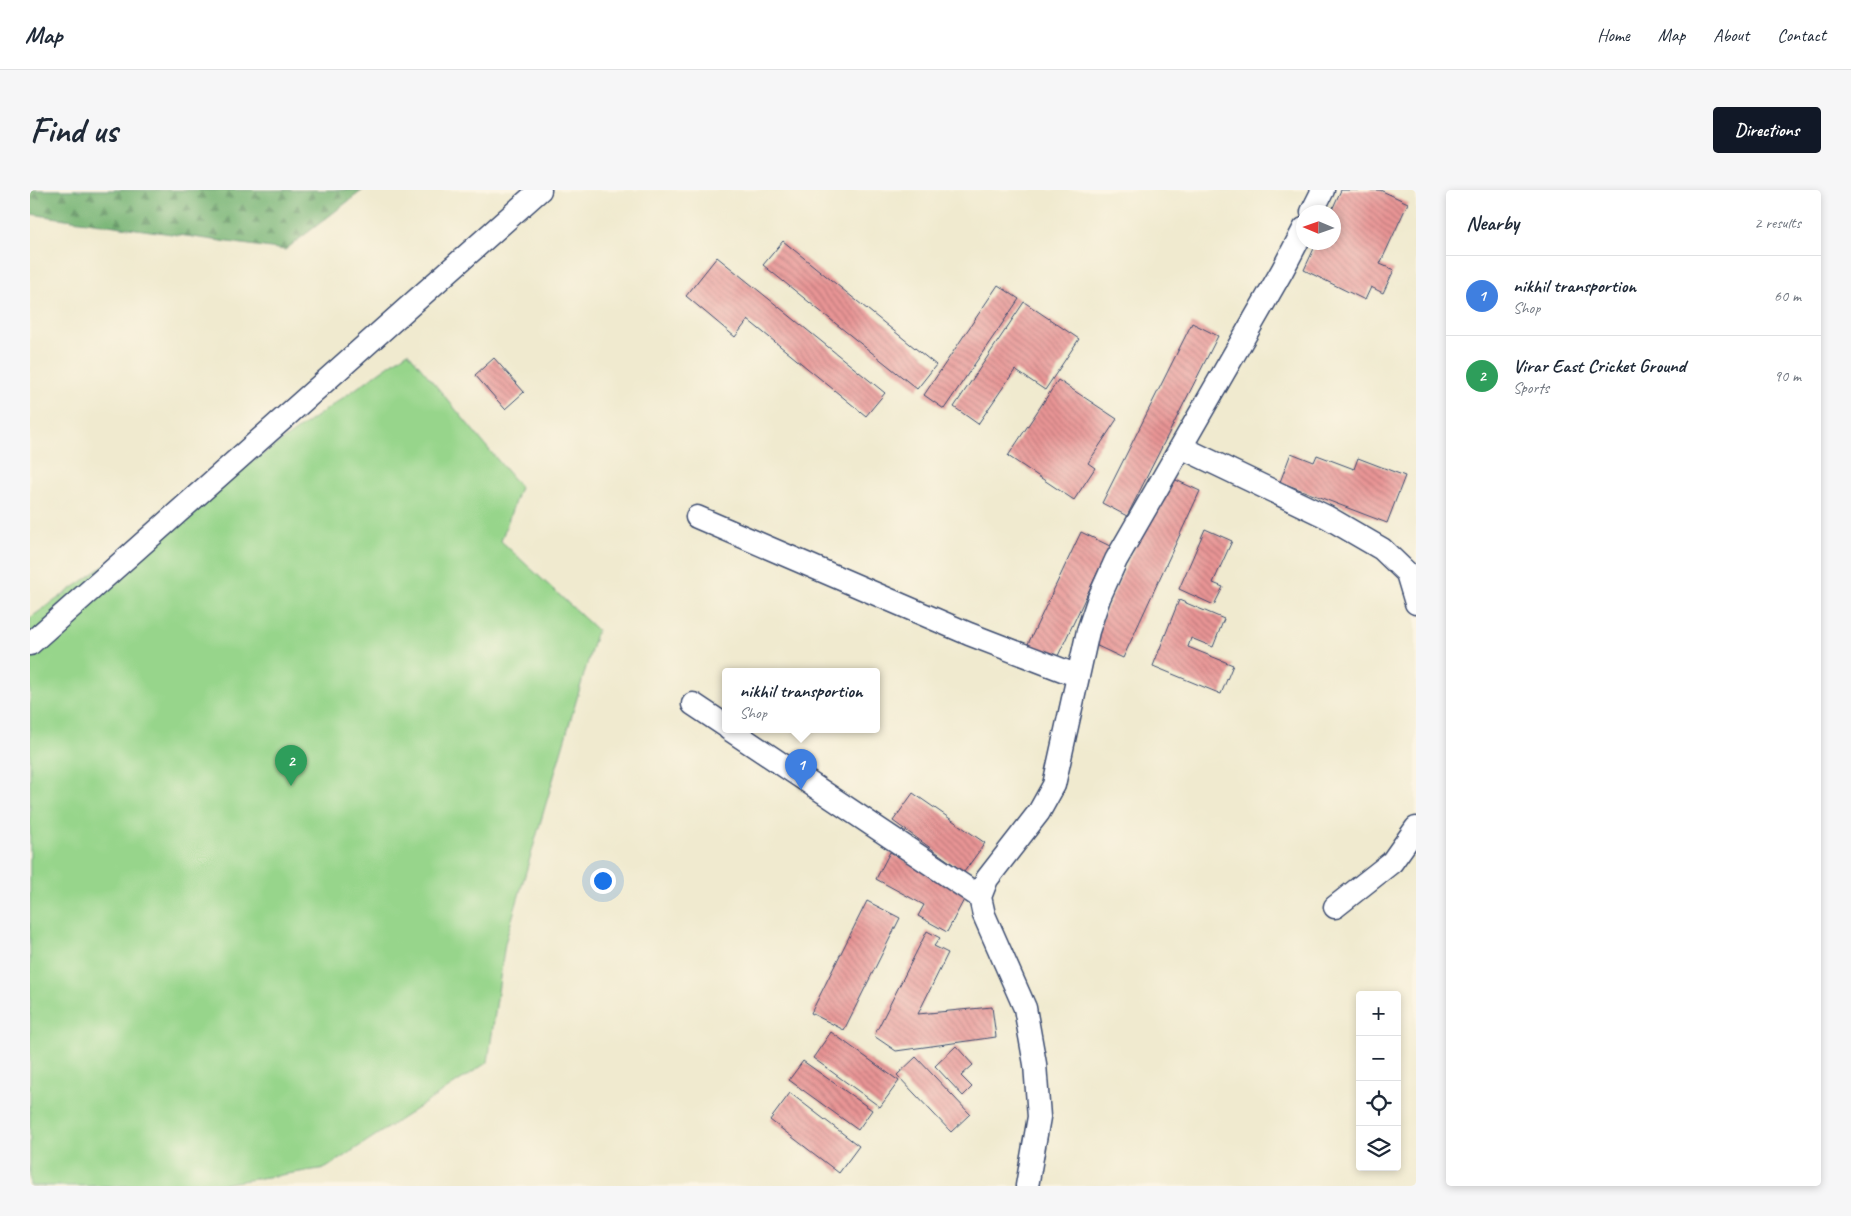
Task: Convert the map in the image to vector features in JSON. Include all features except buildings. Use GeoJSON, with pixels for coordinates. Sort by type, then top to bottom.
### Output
{"type":"FeatureCollection","features":[{"type":"Feature","properties":{"kind":"street"},"geometry":{"type":"LineString","coordinates":[[30,644],[540,190]]}},
{"type":"Feature","properties":{"kind":"street"},"geometry":{"type":"LineString","coordinates":[[1316,205],[1323,190]]}},
{"type":"Feature","properties":{"kind":"street"},"geometry":{"type":"LineString","coordinates":[[1028,1186],[1039,1117],[1036,1064],[1026,1008],[984,915],[980,897],[987,879],[1039,812],[1054,785],[1069,724],[1078,676],[1099,598],[1116,560],[1296,245]]}},
{"type":"Feature","properties":{"kind":"street"},"geometry":{"type":"LineString","coordinates":[[1181,447],[1327,517],[1382,549],[1407,573],[1416,603]]}},
{"type":"Feature","properties":{"kind":"street"},"geometry":{"type":"LineString","coordinates":[[697,517],[969,634],[1078,676]]}},
{"type":"Feature","properties":{"kind":"street"},"geometry":{"type":"LineString","coordinates":[[693,704],[722,723]]}},
{"type":"Feature","properties":{"kind":"street"},"geometry":{"type":"LineString","coordinates":[[735,733],[980,897]]}},
{"type":"Feature","properties":{"kind":"street"},"geometry":{"type":"LineString","coordinates":[[1335,907],[1392,862],[1416,828]]}},
{"type":"Feature","properties":{"kind":"green space"},"geometry":{"type":"Polygon","coordinates":[[[30,190],[363,190],[285,250],[30,214],[30,190]]]}},
{"type":"Feature","properties":{"kind":"green space"},"geometry":{"type":"Polygon","coordinates":[[[408,352],[520,487],[501,541],[597,630],[505,943],[488,1062],[326,1168],[209,1186],[30,1186],[30,618],[408,352]]]}},
{"type":"Feature","properties":{"kind":"place","name":"Virar East Cricket Ground"},"geometry":{"type":"Point","coordinates":[291,786]}},
{"type":"Feature","properties":{"kind":"place","name":"nikhil transportion"},"geometry":{"type":"Point","coordinates":[801,790]}}]}
